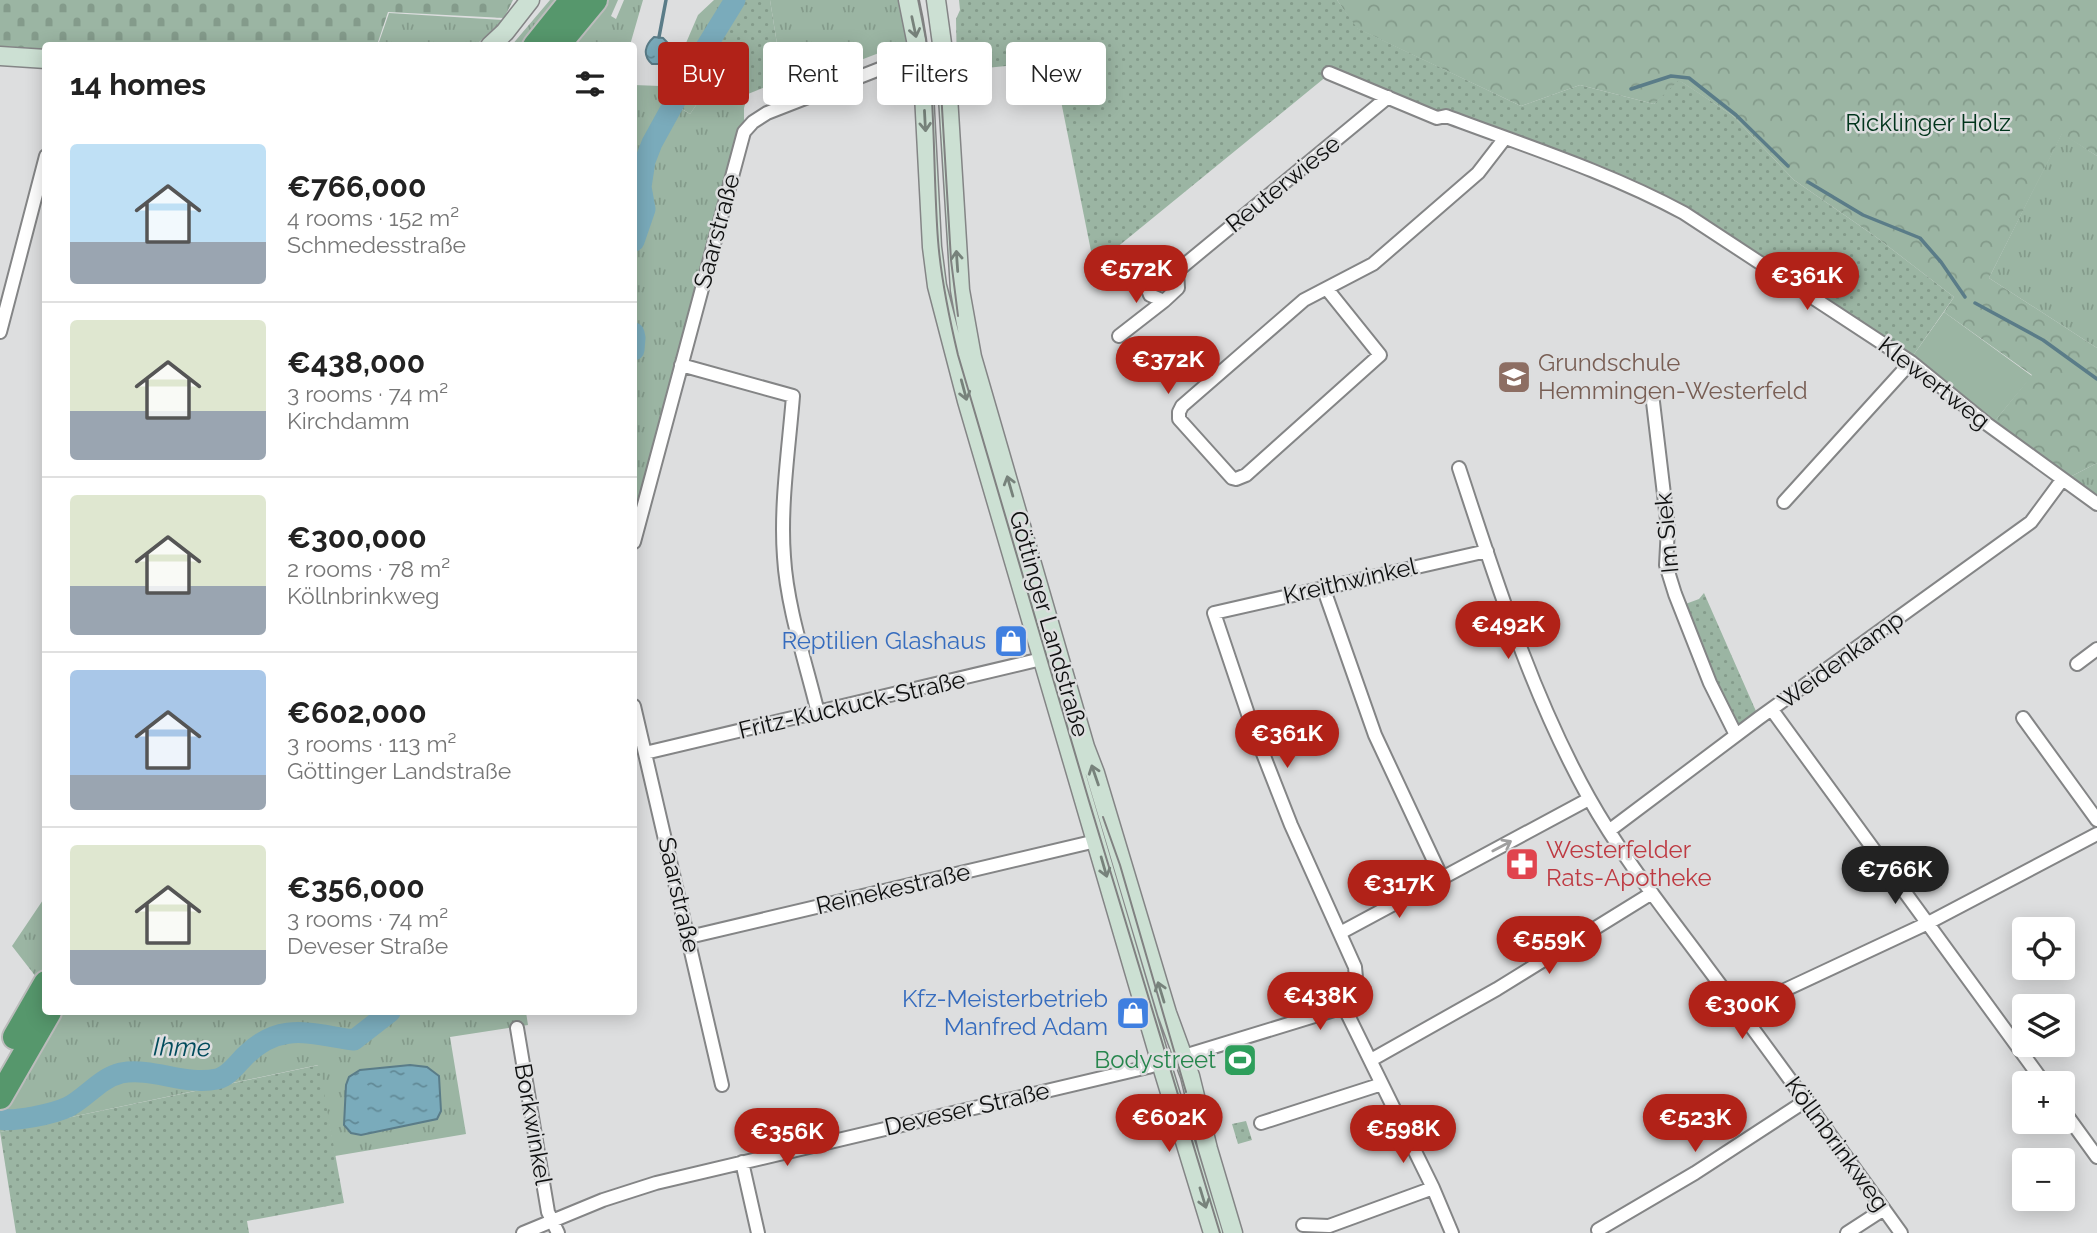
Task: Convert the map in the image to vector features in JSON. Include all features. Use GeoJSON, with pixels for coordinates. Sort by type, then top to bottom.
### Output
{"type":"FeatureCollection","features":[{"type":"Feature","properties":{"kind":"highway"},"geometry":{"type":"LineString","coordinates":[[538,42],[572,0]]}},
{"type":"Feature","properties":{"kind":"highway"},"geometry":{"type":"LineString","coordinates":[[560,42],[594,0]]}},
{"type":"Feature","properties":{"kind":"highway"},"geometry":{"type":"LineString","coordinates":[[0,1064],[42,990]]}},
{"type":"Feature","properties":{"kind":"highway"},"geometry":{"type":"LineString","coordinates":[[1,1094],[47,1015]]}},
{"type":"Feature","properties":{"kind":"street"},"geometry":{"type":"LineString","coordinates":[[494,42],[530,0]]}},
{"type":"Feature","properties":{"kind":"street","name":"Göttinger Landstraße"},"geometry":{"type":"LineString","coordinates":[[908,0],[917,42]]}},
{"type":"Feature","properties":{"kind":"street","name":"Göttinger Landstraße"},"geometry":{"type":"LineString","coordinates":[[936,0],[943,42]]}},
{"type":"Feature","properties":{"kind":"street"},"geometry":{"type":"LineString","coordinates":[[0,56],[42,59]]}},
{"type":"Feature","properties":{"kind":"street","name":"Saarstraße"},"geometry":{"type":"LineString","coordinates":[[637,531],[744,132],[767,113],[877,71]]}},
{"type":"Feature","properties":{"kind":"street"},"geometry":{"type":"LineString","coordinates":[[1327,289],[1380,355],[1246,475],[1232,478],[1180,419],[1182,406],[1304,300],[1373,264],[1478,173],[1505,138],[1446,116],[1437,118],[1329,73]]}},
{"type":"Feature","properties":{"kind":"street","name":"Reuterwiese"},"geometry":{"type":"LineString","coordinates":[[1177,271],[1388,97]]}},
{"type":"Feature","properties":{"kind":"street","name":"Göttinger Landstraße"},"geometry":{"type":"LineString","coordinates":[[925,105],[937,286],[967,401],[1051,657],[1171,1060],[1213,1233]]}},
{"type":"Feature","properties":{"kind":"street","name":"Göttinger Landstraße"},"geometry":{"type":"LineString","coordinates":[[947,105],[957,260],[972,357],[1096,841],[1171,1060],[1190,1076],[1233,1233]]}},
{"type":"Feature","properties":{"kind":"street","name":"Klewertweg"},"geometry":{"type":"LineString","coordinates":[[1505,138],[1601,174],[1684,213],[1911,362],[1987,424],[2097,504]]}},
{"type":"Feature","properties":{"kind":"street"},"geometry":{"type":"LineString","coordinates":[[0,331],[42,171]]}},
{"type":"Feature","properties":{"kind":"street","name":"Reuterwiese"},"geometry":{"type":"LineString","coordinates":[[1164,301],[1150,295],[1145,281],[1162,267],[1177,271]]}},
{"type":"Feature","properties":{"kind":"street","name":"Reuterwiese"},"geometry":{"type":"LineString","coordinates":[[1119,336],[1178,288],[1177,271]]}},
{"type":"Feature","properties":{"kind":"street"},"geometry":{"type":"LineString","coordinates":[[1784,502],[1911,362]]}},
{"type":"Feature","properties":{"kind":"street"},"geometry":{"type":"LineString","coordinates":[[681,365],[793,396],[783,558],[818,713]]}},
{"type":"Feature","properties":{"kind":"street","name":"Im Siek"},"geometry":{"type":"LineString","coordinates":[[1653,402],[1668,528],[1666,565],[1710,683],[1736,735]]}},
{"type":"Feature","properties":{"kind":"street","name":"Köllnbrinkweg"},"geometry":{"type":"LineString","coordinates":[[1459,468],[1496,583],[1539,698],[1589,799],[1652,893],[1807,1100],[1901,1233]]}},
{"type":"Feature","properties":{"kind":"street","name":"Weidenkamp"},"geometry":{"type":"LineString","coordinates":[[1610,830],[1736,735],[2031,522],[2062,480]]}},
{"type":"Feature","properties":{"kind":"street","name":"Kreithwinkel"},"geometry":{"type":"LineString","coordinates":[[1340,933],[1281,800],[1248,715],[1214,613],[1486,551]]}},
{"type":"Feature","properties":{"kind":"street"},"geometry":{"type":"LineString","coordinates":[[1323,587],[1375,735],[1442,878]]}},
{"type":"Feature","properties":{"kind":"street"},"geometry":{"type":"LineString","coordinates":[[2077,664],[2097,649]]}},
{"type":"Feature","properties":{"kind":"street","name":"Fritz-Kuckuck-Straße"},"geometry":{"type":"LineString","coordinates":[[645,753],[1051,657]]}},
{"type":"Feature","properties":{"kind":"street"},"geometry":{"type":"LineString","coordinates":[[1772,710],[2035,1071]]}},
{"type":"Feature","properties":{"kind":"street","name":"Saarstraße"},"geometry":{"type":"LineString","coordinates":[[637,719],[722,1085]]}},
{"type":"Feature","properties":{"kind":"street"},"geometry":{"type":"LineString","coordinates":[[2023,719],[2097,820]]}},
{"type":"Feature","properties":{"kind":"street"},"geometry":{"type":"LineString","coordinates":[[1452,1233],[1433,1188],[1344,1007],[1354,997],[1357,986],[1355,967],[1340,933],[1589,799]]}},
{"type":"Feature","properties":{"kind":"street"},"geometry":{"type":"LineString","coordinates":[[1740,1011],[1928,923],[2097,834]]}},
{"type":"Feature","properties":{"kind":"street","name":"Reinekestraße"},"geometry":{"type":"LineString","coordinates":[[689,937],[1096,841]]}},
{"type":"Feature","properties":{"kind":"street"},"geometry":{"type":"LineString","coordinates":[[1371,1060],[1497,989],[1652,893]]}},
{"type":"Feature","properties":{"kind":"street","name":"Deveser Straße"},"geometry":{"type":"LineString","coordinates":[[523,1233],[538,1230],[552,1220],[603,1199],[656,1183],[1171,1060],[1344,1007]]}},
{"type":"Feature","properties":{"kind":"street","name":"Borkwinkel"},"geometry":{"type":"LineString","coordinates":[[517,1028],[548,1212],[558,1233]]}},
{"type":"Feature","properties":{"kind":"street"},"geometry":{"type":"LineString","coordinates":[[1261,1123],[1382,1084]]}},
{"type":"Feature","properties":{"kind":"street"},"geometry":{"type":"LineString","coordinates":[[1598,1230],[1712,1163],[1807,1100]]}},
{"type":"Feature","properties":{"kind":"street"},"geometry":{"type":"LineString","coordinates":[[2075,1127],[2097,1157]]}},
{"type":"Feature","properties":{"kind":"street"},"geometry":{"type":"LineString","coordinates":[[742,1162],[758,1233]]}},
{"type":"Feature","properties":{"kind":"street"},"geometry":{"type":"LineString","coordinates":[[1303,1225],[1329,1226],[1433,1188]]}},
{"type":"Feature","properties":{"kind":"street"},"geometry":{"type":"LineString","coordinates":[[1847,1233],[1884,1209]]}},
{"type":"Feature","properties":{"kind":"green space"},"geometry":{"type":"Polygon","coordinates":[[[0,0],[513,0],[504,18],[388,12],[378,42],[42,42],[42,49],[0,46],[0,0]]]}},
{"type":"Feature","properties":{"kind":"green space"},"geometry":{"type":"Polygon","coordinates":[[[550,0],[556,0],[522,42],[514,42],[550,0]]]}},
{"type":"Feature","properties":{"kind":"green space"},"geometry":{"type":"Polygon","coordinates":[[[607,0],[618,0],[611,16],[616,19],[624,0],[643,0],[631,42],[571,42],[607,0]]]}},
{"type":"Feature","properties":{"kind":"green space"},"geometry":{"type":"Polygon","coordinates":[[[714,0],[732,0],[708,42],[686,42],[698,15],[714,0]]]}},
{"type":"Feature","properties":{"kind":"green space"},"geometry":{"type":"Polygon","coordinates":[[[740,0],[770,0],[777,42],[763,42],[763,88],[749,94],[749,42],[713,42],[740,0]]]}},
{"type":"Feature","properties":{"kind":"green space"},"geometry":{"type":"Polygon","coordinates":[[[770,0],[898,0],[908,42],[877,42],[877,54],[863,59],[863,42],[777,42],[770,0]]]}},
{"type":"Feature","properties":{"kind":"green space"},"geometry":{"type":"Polygon","coordinates":[[[959,0],[1337,0],[1357,28],[1521,106],[1580,85],[1654,104],[1679,80],[1732,115],[1794,180],[1876,237],[1954,297],[1912,357],[1744,244],[1657,194],[1333,71],[1094,266],[1062,105],[1106,105],[1106,42],[1006,42],[1006,66],[992,67],[992,42],[956,42],[956,19],[960,10],[959,0]]]}},
{"type":"Feature","properties":{"kind":"green space","name":"Ricklinger Holz"},"geometry":{"type":"Polygon","coordinates":[[[1337,0],[2097,0],[2097,156],[2062,134],[1989,278],[2097,348],[2097,463],[2070,477],[1994,422],[2032,375],[1944,312],[1954,297],[1876,237],[1794,180],[1732,115],[1680,81],[1654,104],[1580,85],[1521,106],[1356,28],[1337,0]]]}},
{"type":"Feature","properties":{"kind":"green space"},"geometry":{"type":"Polygon","coordinates":[[[389,13],[503,20],[479,42],[379,42],[389,13]]]}},
{"type":"Feature","properties":{"kind":"green space"},"geometry":{"type":"Polygon","coordinates":[[[637,85],[658,86],[658,105],[675,105],[690,114],[696,105],[745,105],[744,124],[733,147],[637,513],[637,85]]]}},
{"type":"Feature","properties":{"kind":"green space"},"geometry":{"type":"Polygon","coordinates":[[[676,105],[696,105],[690,114],[676,105]]]}},
{"type":"Feature","properties":{"kind":"green space"},"geometry":{"type":"Polygon","coordinates":[[[2062,133],[2097,156],[2097,348],[1989,278],[2062,133]]]}},
{"type":"Feature","properties":{"kind":"green space"},"geometry":{"type":"Polygon","coordinates":[[[1944,312],[2032,376],[1994,422],[1912,357],[1944,312]]]}},
{"type":"Feature","properties":{"kind":"green space"},"geometry":{"type":"Polygon","coordinates":[[[2097,463],[2097,496],[2070,477],[2097,463]]]}},
{"type":"Feature","properties":{"kind":"green space"},"geometry":{"type":"Polygon","coordinates":[[[1704,593],[1759,718],[1736,735],[1680,606],[1699,599],[1704,593]]]}},
{"type":"Feature","properties":{"kind":"green space"},"geometry":{"type":"Polygon","coordinates":[[[42,901],[40,982],[12,946],[42,901]]]}},
{"type":"Feature","properties":{"kind":"green space"},"geometry":{"type":"Polygon","coordinates":[[[55,1015],[526,1015],[528,1025],[450,1037],[466,1134],[335,1156],[318,1065],[0,1132],[0,1120],[55,1015]],[[410,1065],[360,1070],[346,1085],[344,1124],[437,1119],[440,1103],[429,1083],[410,1065]]]}},
{"type":"Feature","properties":{"kind":"green space"},"geometry":{"type":"Polygon","coordinates":[[[319,1065],[344,1203],[247,1221],[249,1233],[16,1233],[0,1132],[319,1065]]]}},
{"type":"Feature","properties":{"kind":"green space"},"geometry":{"type":"Polygon","coordinates":[[[1246,1121],[1252,1140],[1238,1144],[1232,1124],[1246,1121]]]}},
{"type":"Feature","properties":{"kind":"water"},"geometry":{"type":"Polygon","coordinates":[[[654,37],[663,38],[667,42],[658,42],[658,64],[649,61],[646,54],[648,43],[654,37]]]}},
{"type":"Feature","properties":{"kind":"water"},"geometry":{"type":"Polygon","coordinates":[[[410,1065],[427,1067],[439,1076],[441,1111],[437,1119],[361,1135],[351,1133],[344,1125],[346,1085],[349,1077],[360,1070],[410,1065]]]}},
{"type":"Feature","properties":{"kind":"waterway"},"geometry":{"type":"LineString","coordinates":[[659,37],[666,0]]}},
{"type":"Feature","properties":{"kind":"waterway","name":"Ihme"},"geometry":{"type":"LineString","coordinates":[[637,232],[645,209],[641,187],[645,161],[652,143],[735,0]]}},
{"type":"Feature","properties":{"kind":"waterway"},"geometry":{"type":"LineString","coordinates":[[1631,89],[1671,76],[1689,78],[1736,115],[1788,166]]}},
{"type":"Feature","properties":{"kind":"waterway"},"geometry":{"type":"LineString","coordinates":[[1808,182],[1863,215],[1920,238],[1941,262],[1965,297]]}},
{"type":"Feature","properties":{"kind":"waterway"},"geometry":{"type":"LineString","coordinates":[[1975,303],[2043,340],[2097,379]]}},
{"type":"Feature","properties":{"kind":"waterway","name":"Ihme"},"geometry":{"type":"LineString","coordinates":[[0,1119],[24,1118],[61,1110],[75,1103],[106,1079],[121,1073],[145,1072],[205,1081],[221,1078],[258,1045],[271,1038],[283,1034],[309,1033],[354,1040],[386,1015]]}},
{"type":"Feature","properties":{"kind":"tram line"},"geometry":{"type":"LineString","coordinates":[[919,0],[929,59],[939,255],[958,355],[1220,1233]]}},
{"type":"Feature","properties":{"kind":"tram line"},"geometry":{"type":"LineString","coordinates":[[942,105],[951,260],[958,316]]}},
{"type":"Feature","properties":{"kind":"tram line"},"geometry":{"type":"LineString","coordinates":[[1103,817],[1120,865],[1186,1092]]}},
{"type":"Feature","properties":{"kind":"place","name":"Grundschule Hemmingen-Westerfeld"},"geometry":{"type":"Point","coordinates":[1514,377]}},
{"type":"Feature","properties":{"kind":"place","name":"Reptilien Glashaus"},"geometry":{"type":"Point","coordinates":[1011,641]}},
{"type":"Feature","properties":{"kind":"place","name":"Westerfelder Rats-Apotheke"},"geometry":{"type":"Point","coordinates":[1522,864]}},
{"type":"Feature","properties":{"kind":"place","name":"Kfz-Meisterbetrieb Manfred Adam"},"geometry":{"type":"Point","coordinates":[1133,1013]}},
{"type":"Feature","properties":{"kind":"place","name":"Bodystreet"},"geometry":{"type":"Point","coordinates":[1240,1060]}}]}
